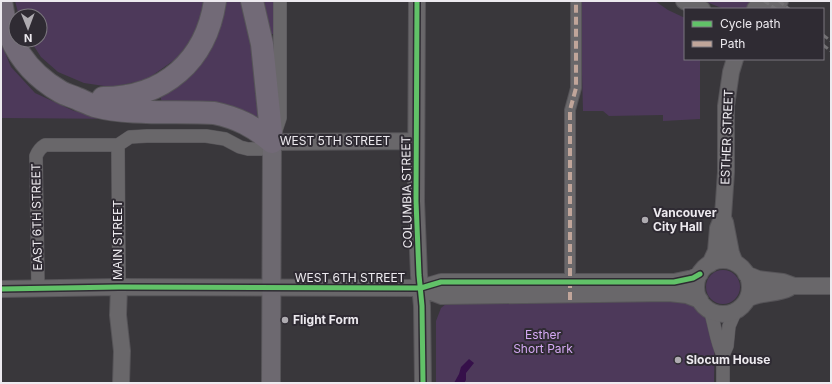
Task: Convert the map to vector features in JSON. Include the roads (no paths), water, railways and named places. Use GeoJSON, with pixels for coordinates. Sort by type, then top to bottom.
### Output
{"type":"FeatureCollection","features":[{"type":"Feature","properties":{"kind":"highway"},"geometry":{"type":"LineString","coordinates":[[1,1],[5,24],[16,48],[26,63],[46,82],[62,93],[78,98],[94,106],[120,110],[196,112],[226,116],[245,122],[272,142]]}},
{"type":"Feature","properties":{"kind":"highway"},"geometry":{"type":"LineString","coordinates":[[78,98],[130,96],[146,92],[168,80],[185,67],[200,46],[211,21],[215,1]]}},
{"type":"Feature","properties":{"kind":"highway"},"geometry":{"type":"LineString","coordinates":[[252,1],[262,44],[272,142]]}},
{"type":"Feature","properties":{"kind":"main road"},"geometry":{"type":"LineString","coordinates":[[271,383],[272,142]]}},
{"type":"Feature","properties":{"kind":"street"},"geometry":{"type":"LineString","coordinates":[[272,142],[280,118],[280,1]]}},
{"type":"Feature","properties":{"kind":"street","name":"COLUMBIA STREET"},"geometry":{"type":"LineString","coordinates":[[417,1],[417,238],[422,306],[423,383]]}},
{"type":"Feature","properties":{"kind":"street"},"geometry":{"type":"LineString","coordinates":[[570,292],[570,110],[576,88],[576,1]]}},
{"type":"Feature","properties":{"kind":"street"},"geometry":{"type":"LineString","coordinates":[[684,1],[700,8]]}},
{"type":"Feature","properties":{"kind":"street","name":"ESTHER STREET"},"geometry":{"type":"LineString","coordinates":[[705,269],[716,251],[718,228],[722,216],[726,172],[726,106],[731,72],[735,60]]}},
{"type":"Feature","properties":{"kind":"street","name":"WEST 5TH STREET"},"geometry":{"type":"LineString","coordinates":[[118,145],[130,137],[147,136],[214,137],[225,139],[240,147],[248,149],[264,149],[272,142],[416,141]]}},
{"type":"Feature","properties":{"kind":"street","name":"EAST 6TH STREET"},"geometry":{"type":"LineString","coordinates":[[38,288],[36,156],[41,147],[45,145],[118,145]]}},
{"type":"Feature","properties":{"kind":"street","name":"MAIN STREET"},"geometry":{"type":"LineString","coordinates":[[118,145],[118,315],[122,351],[121,383]]}},
{"type":"Feature","properties":{"kind":"street","name":"ESTHER STREET"},"geometry":{"type":"LineString","coordinates":[[722,216],[727,228],[731,253],[741,268]]}},
{"type":"Feature","properties":{"kind":"street"},"geometry":{"type":"LineString","coordinates":[[723,355],[719,346],[715,326],[696,287],[705,269],[722,260],[741,268],[758,279],[772,282],[783,282],[794,286],[831,286]]}},
{"type":"Feature","properties":{"kind":"street"},"geometry":{"type":"LineString","coordinates":[[705,305],[721,313],[728,313],[742,306],[747,299],[750,288],[749,280],[741,268]]}},
{"type":"Feature","properties":{"kind":"street","name":"WEST 6TH STREET"},"geometry":{"type":"LineString","coordinates":[[570,292],[674,282],[693,278],[705,269]]}},
{"type":"Feature","properties":{"kind":"street","name":"WEST 6TH STREET"},"geometry":{"type":"LineString","coordinates":[[118,288],[421,288],[441,282],[570,292],[674,293],[686,295],[705,305]]}},
{"type":"Feature","properties":{"kind":"street"},"geometry":{"type":"LineString","coordinates":[[747,299],[765,293],[783,291],[794,286]]}},
{"type":"Feature","properties":{"kind":"street","name":"EAST 6TH STREET"},"geometry":{"type":"LineString","coordinates":[[1,289],[118,288]]}},
{"type":"Feature","properties":{"kind":"street"},"geometry":{"type":"LineString","coordinates":[[723,383],[723,355],[727,346],[729,326],[736,310]]}},
{"type":"Feature","properties":{"kind":"railway"},"geometry":{"type":"LineString","coordinates":[[764,1],[774,8]]}},
{"type":"Feature","properties":{"kind":"railway"},"geometry":{"type":"LineString","coordinates":[[779,1],[788,8]]}},
{"type":"Feature","properties":{"kind":"railway"},"geometry":{"type":"LineString","coordinates":[[824,36],[831,41]]}},
{"type":"Feature","properties":{"kind":"railway"},"geometry":{"type":"LineString","coordinates":[[824,46],[831,51]]}},
{"type":"Feature","properties":{"kind":"place","name":"Vancouver City Hall"},"geometry":{"type":"Point","coordinates":[645,220]}},
{"type":"Feature","properties":{"kind":"place","name":"Flight Form"},"geometry":{"type":"Point","coordinates":[285,320]}},
{"type":"Feature","properties":{"kind":"place","name":"Slocum House"},"geometry":{"type":"Point","coordinates":[678,360]}},
{"type":"Feature","properties":{"kind":"park label","name":"Esther Short Park"},"geometry":{"type":"Point","coordinates":[543,342]}}]}
